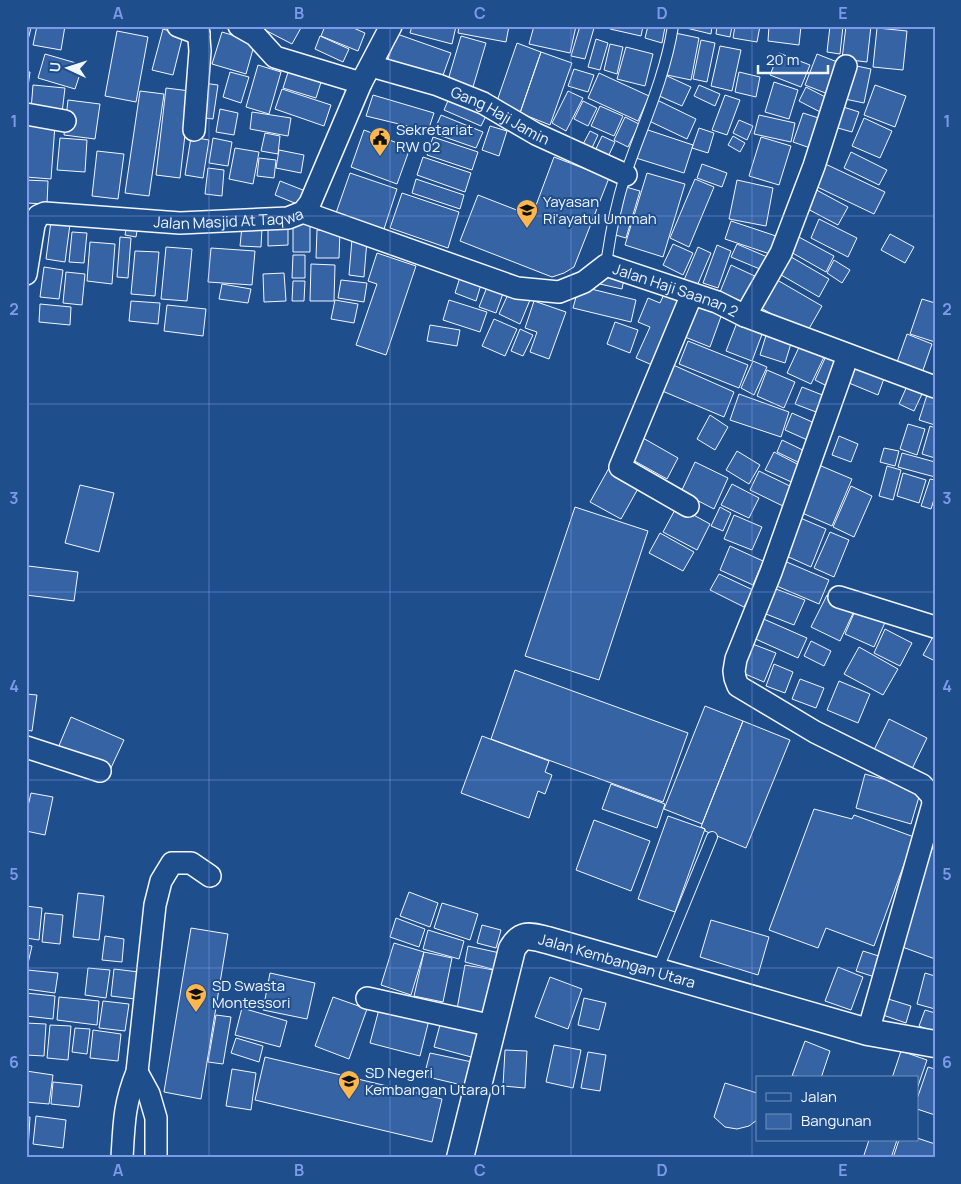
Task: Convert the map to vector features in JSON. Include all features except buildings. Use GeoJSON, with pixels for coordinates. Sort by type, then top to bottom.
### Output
{"type":"FeatureCollection","features":[{"type":"Feature","properties":{"kind":"street"},"geometry":{"type":"LineString","coordinates":[[178,26],[199,30],[200,51],[194,130]]}},
{"type":"Feature","properties":{"kind":"street","name":"Gang Haji Jamin"},"geometry":{"type":"LineString","coordinates":[[239,26],[255,35],[275,57],[438,85],[483,103],[536,134],[626,175]]}},
{"type":"Feature","properties":{"kind":"street","name":"Jalan Masjid At Taqwa"},"geometry":{"type":"LineString","coordinates":[[26,274],[34,225],[32,216],[45,213],[180,223],[288,218],[302,212],[310,203],[366,74],[390,26]]}},
{"type":"Feature","properties":{"kind":"street"},"geometry":{"type":"LineString","coordinates":[[745,316],[781,253],[814,166],[846,66]]}},
{"type":"Feature","properties":{"kind":"street"},"geometry":{"type":"LineString","coordinates":[[26,114],[65,120]]}},
{"type":"Feature","properties":{"kind":"street","name":"Jalan Haji Saanan 2"},"geometry":{"type":"LineString","coordinates":[[302,212],[518,288],[559,292],[584,282],[606,265],[717,302],[745,316],[935,388]]}},
{"type":"Feature","properties":{"kind":"street"},"geometry":{"type":"LineString","coordinates":[[688,506],[620,467],[692,294]]}},
{"type":"Feature","properties":{"kind":"street"},"geometry":{"type":"LineString","coordinates":[[848,355],[771,572],[740,647],[734,671],[738,686],[815,732],[922,785],[932,796],[933,804],[868,1032]]}},
{"type":"Feature","properties":{"kind":"street"},"geometry":{"type":"LineString","coordinates":[[839,597],[935,627]]}},
{"type":"Feature","properties":{"kind":"street"},"geometry":{"type":"LineString","coordinates":[[26,747],[100,771]]}},
{"type":"Feature","properties":{"kind":"street"},"geometry":{"type":"LineString","coordinates":[[122,1158],[124,1118],[128,1094],[138,1072],[155,905],[161,881],[172,863],[191,863],[210,876]]}},
{"type":"Feature","properties":{"kind":"street","name":"Jalan Kembangan Utara"},"geometry":{"type":"LineString","coordinates":[[460,1158],[512,949],[517,940],[524,937],[547,940],[868,1032],[935,1044]]}},
{"type":"Feature","properties":{"kind":"street"},"geometry":{"type":"LineString","coordinates":[[367,998],[493,1026]]}},
{"type":"Feature","properties":{"kind":"street"},"geometry":{"type":"LineString","coordinates":[[138,1072],[149,1094],[156,1118],[156,1158]]}},
{"type":"Feature","properties":{"kind":"lane"},"geometry":{"type":"LineString","coordinates":[[606,265],[613,218],[669,50],[673,26]]}},
{"type":"Feature","properties":{"kind":"lane"},"geometry":{"type":"LineString","coordinates":[[657,972],[712,838]]}},
{"type":"Feature","properties":{"kind":"place","name":"Sekretariat RW 02"},"geometry":{"type":"Point","coordinates":[380,157]}},
{"type":"Feature","properties":{"kind":"place","name":"Yayasan Ri'ayatul Ummah"},"geometry":{"type":"Point","coordinates":[527,229]}},
{"type":"Feature","properties":{"kind":"place","name":"SD Swasta Montessori"},"geometry":{"type":"Point","coordinates":[196,1013]}},
{"type":"Feature","properties":{"kind":"place","name":"SD Negeri Kembangan Utara 01"},"geometry":{"type":"Point","coordinates":[349,1100]}}]}
